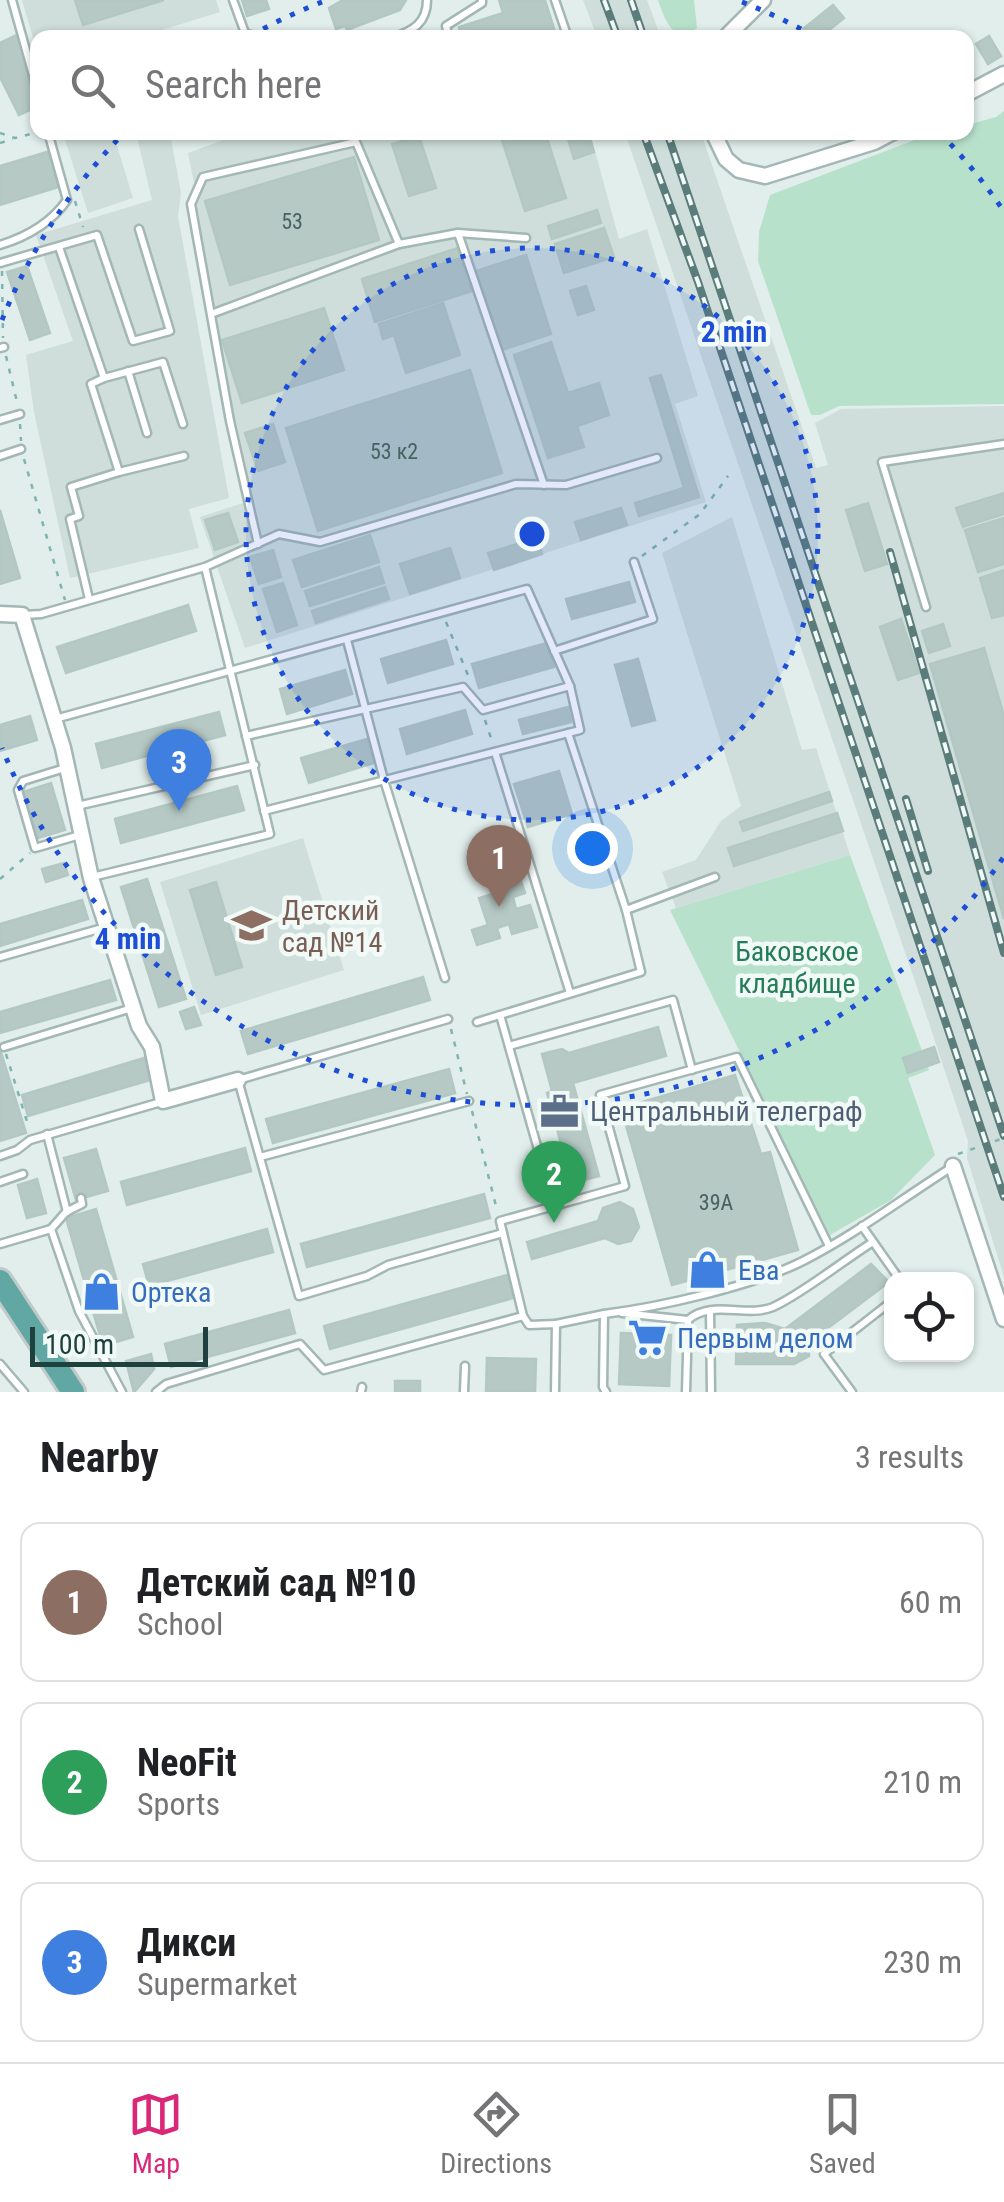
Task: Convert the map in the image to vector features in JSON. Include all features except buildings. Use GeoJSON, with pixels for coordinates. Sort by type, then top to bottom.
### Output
{"type":"FeatureCollection","features":[{"type":"Feature","properties":{"kind":"main road"},"geometry":{"type":"LineString","coordinates":[[0,1281],[73,1392]]}},
{"type":"Feature","properties":{"kind":"main road"},"geometry":{"type":"LineString","coordinates":[[0,1307],[56,1392]]}},
{"type":"Feature","properties":{"kind":"street"},"geometry":{"type":"LineString","coordinates":[[733,30],[763,0]]}},
{"type":"Feature","properties":{"kind":"street"},"geometry":{"type":"LineString","coordinates":[[974,90],[1004,74]]}},
{"type":"Feature","properties":{"kind":"street"},"geometry":{"type":"LineString","coordinates":[[718,140],[726,158],[739,170],[765,176],[878,140]]}},
{"type":"Feature","properties":{"kind":"street"},"geometry":{"type":"LineString","coordinates":[[0,614],[22,614],[67,768],[91,878],[139,1026],[152,1047],[163,1101],[238,1080]]}},
{"type":"Feature","properties":{"kind":"street"},"geometry":{"type":"LineString","coordinates":[[953,1166],[1004,1319]]}},
{"type":"Feature","properties":{"kind":"lane"},"geometry":{"type":"LineString","coordinates":[[12,0],[30,64]]}},
{"type":"Feature","properties":{"kind":"lane"},"geometry":{"type":"LineString","coordinates":[[233,0],[244,30]]}},
{"type":"Feature","properties":{"kind":"lane"},"geometry":{"type":"LineString","coordinates":[[411,30],[424,17],[427,0]]}},
{"type":"Feature","properties":{"kind":"lane"},"geometry":{"type":"LineString","coordinates":[[447,30],[446,26],[482,0]]}},
{"type":"Feature","properties":{"kind":"lane"},"geometry":{"type":"LineString","coordinates":[[555,0],[565,30]]}},
{"type":"Feature","properties":{"kind":"lane"},"geometry":{"type":"LineString","coordinates":[[0,245],[33,230],[58,213],[67,200],[50,140]]}},
{"type":"Feature","properties":{"kind":"lane"},"geometry":{"type":"LineString","coordinates":[[258,544],[230,421],[191,204],[203,177],[356,142],[399,244]]}},
{"type":"Feature","properties":{"kind":"lane"},"geometry":{"type":"LineString","coordinates":[[2,262],[97,235],[133,341],[170,331],[139,229]]}},
{"type":"Feature","properties":{"kind":"lane"},"geometry":{"type":"LineString","coordinates":[[458,233],[544,484]]}},
{"type":"Feature","properties":{"kind":"lane"},"geometry":{"type":"LineString","coordinates":[[211,314],[399,244],[458,233],[526,238]]}},
{"type":"Feature","properties":{"kind":"lane"},"geometry":{"type":"LineString","coordinates":[[59,246],[104,378]]}},
{"type":"Feature","properties":{"kind":"lane"},"geometry":{"type":"LineString","coordinates":[[119,472],[91,384],[163,362],[182,424]]}},
{"type":"Feature","properties":{"kind":"lane"},"geometry":{"type":"LineString","coordinates":[[128,372],[147,434]]}},
{"type":"Feature","properties":{"kind":"lane"},"geometry":{"type":"LineString","coordinates":[[0,420],[20,414]]}},
{"type":"Feature","properties":{"kind":"lane"},"geometry":{"type":"LineString","coordinates":[[926,607],[882,462],[1004,444]]}},
{"type":"Feature","properties":{"kind":"lane"},"geometry":{"type":"LineString","coordinates":[[0,456],[21,449]]}},
{"type":"Feature","properties":{"kind":"lane"},"geometry":{"type":"LineString","coordinates":[[89,599],[70,520],[78,516],[71,487],[184,456]]}},
{"type":"Feature","properties":{"kind":"lane"},"geometry":{"type":"LineString","coordinates":[[22,614],[40,614],[205,567],[279,534],[320,542],[516,484],[566,485],[657,458]]}},
{"type":"Feature","properties":{"kind":"lane"},"geometry":{"type":"LineString","coordinates":[[554,651],[653,619],[634,562]]}},
{"type":"Feature","properties":{"kind":"lane"},"geometry":{"type":"LineString","coordinates":[[91,878],[270,834],[205,567]]}},
{"type":"Feature","properties":{"kind":"lane"},"geometry":{"type":"LineString","coordinates":[[54,719],[527,589],[570,686],[580,730],[264,811]]}},
{"type":"Feature","properties":{"kind":"lane"},"geometry":{"type":"LineString","coordinates":[[347,640],[384,780],[445,978]]}},
{"type":"Feature","properties":{"kind":"lane"},"geometry":{"type":"LineString","coordinates":[[246,736],[464,687],[482,710],[570,686]]}},
{"type":"Feature","properties":{"kind":"lane"},"geometry":{"type":"LineString","coordinates":[[477,1022],[640,972],[626,910],[568,733]]}},
{"type":"Feature","properties":{"kind":"lane"},"geometry":{"type":"LineString","coordinates":[[495,752],[570,993]]}},
{"type":"Feature","properties":{"kind":"lane"},"geometry":{"type":"LineString","coordinates":[[76,807],[256,765]]}},
{"type":"Feature","properties":{"kind":"lane"},"geometry":{"type":"LineString","coordinates":[[67,768],[19,785],[34,848],[82,834]]}},
{"type":"Feature","properties":{"kind":"lane"},"geometry":{"type":"LineString","coordinates":[[626,910],[715,877]]}},
{"type":"Feature","properties":{"kind":"lane"},"geometry":{"type":"LineString","coordinates":[[0,958],[107,927]]}},
{"type":"Feature","properties":{"kind":"lane"},"geometry":{"type":"LineString","coordinates":[[509,1046],[673,1000],[692,1070]]}},
{"type":"Feature","properties":{"kind":"lane"},"geometry":{"type":"LineString","coordinates":[[4,1047],[133,1008]]}},
{"type":"Feature","properties":{"kind":"lane"},"geometry":{"type":"LineString","coordinates":[[500,1014],[554,1206]]}},
{"type":"Feature","properties":{"kind":"lane"},"geometry":{"type":"LineString","coordinates":[[448,1019],[238,1080],[299,1296],[367,1276],[388,1265],[503,1234]]}},
{"type":"Feature","properties":{"kind":"lane"},"geometry":{"type":"LineString","coordinates":[[829,1246],[736,1057],[600,1095],[625,1186],[500,1221],[523,1316],[529,1325],[556,1324],[701,1294],[781,1270],[829,1246],[953,1166]]}},
{"type":"Feature","properties":{"kind":"lane"},"geometry":{"type":"LineString","coordinates":[[0,1156],[33,1139],[163,1101]]}},
{"type":"Feature","properties":{"kind":"lane"},"geometry":{"type":"LineString","coordinates":[[260,1157],[469,1101]]}},
{"type":"Feature","properties":{"kind":"lane"},"geometry":{"type":"LineString","coordinates":[[48,1134],[67,1212]]}},
{"type":"Feature","properties":{"kind":"lane"},"geometry":{"type":"LineString","coordinates":[[0,1182],[23,1174]]}},
{"type":"Feature","properties":{"kind":"lane"},"geometry":{"type":"LineString","coordinates":[[0,1244],[52,1229],[67,1212],[82,1204],[81,1198]]}},
{"type":"Feature","properties":{"kind":"lane"},"geometry":{"type":"LineString","coordinates":[[862,1226],[894,1272]]}},
{"type":"Feature","properties":{"kind":"lane"},"geometry":{"type":"LineString","coordinates":[[52,1229],[79,1311],[122,1392]]}},
{"type":"Feature","properties":{"kind":"lane"},"geometry":{"type":"LineString","coordinates":[[616,1312],[688,1320],[710,1310],[772,1307],[873,1242]]}},
{"type":"Feature","properties":{"kind":"lane"},"geometry":{"type":"LineString","coordinates":[[852,1392],[824,1354],[884,1307]]}},
{"type":"Feature","properties":{"kind":"lane"},"geometry":{"type":"LineString","coordinates":[[710,1310],[711,1392]]}},
{"type":"Feature","properties":{"kind":"lane"},"geometry":{"type":"LineString","coordinates":[[604,1314],[602,1387],[606,1392]]}},
{"type":"Feature","properties":{"kind":"lane"},"geometry":{"type":"LineString","coordinates":[[156,1392],[166,1384],[300,1344],[324,1370],[523,1316]]}},
{"type":"Feature","properties":{"kind":"lane"},"geometry":{"type":"LineString","coordinates":[[686,1392],[688,1320]]}},
{"type":"Feature","properties":{"kind":"lane"},"geometry":{"type":"LineString","coordinates":[[554,1392],[556,1324]]}},
{"type":"Feature","properties":{"kind":"lane"},"geometry":{"type":"LineString","coordinates":[[0,1364],[24,1392]]}},
{"type":"Feature","properties":{"kind":"lane"},"geometry":{"type":"LineString","coordinates":[[464,1392],[465,1366]]}},
{"type":"Feature","properties":{"kind":"path"},"geometry":{"type":"LineString","coordinates":[[0,133],[15,138]]}},
{"type":"Feature","properties":{"kind":"path"},"geometry":{"type":"LineString","coordinates":[[0,143],[30,134]]}},
{"type":"Feature","properties":{"kind":"path"},"geometry":{"type":"LineString","coordinates":[[2,262],[2,348],[20,414],[21,449],[67,606]]}},
{"type":"Feature","properties":{"kind":"path"},"geometry":{"type":"LineString","coordinates":[[634,562],[700,514],[728,476]]}},
{"type":"Feature","properties":{"kind":"path"},"geometry":{"type":"LineString","coordinates":[[0,879],[34,848]]}},
{"type":"Feature","properties":{"kind":"path"},"geometry":{"type":"LineString","coordinates":[[448,1019],[500,1221]]}},
{"type":"Feature","properties":{"kind":"path"},"geometry":{"type":"LineString","coordinates":[[4,1047],[33,1139]]}},
{"type":"Feature","properties":{"kind":"path"},"geometry":{"type":"LineString","coordinates":[[953,1166],[952,1156],[1004,1138]]}},
{"type":"Feature","properties":{"kind":"shaded area"},"geometry":{"type":"Polygon","coordinates":[[[22,0],[216,0],[220,12],[162,30],[31,30],[22,0]]]}},
{"type":"Feature","properties":{"kind":"shaded area"},"geometry":{"type":"Polygon","coordinates":[[[583,0],[647,0],[658,30],[594,30],[583,0]]]}},
{"type":"Feature","properties":{"kind":"shaded area"},"geometry":{"type":"Polygon","coordinates":[[[65,140],[115,140],[133,198],[88,213],[65,140]]]}},
{"type":"Feature","properties":{"kind":"shaded area"},"geometry":{"type":"Polygon","coordinates":[[[138,140],[171,140],[181,193],[178,216],[229,498],[189,509],[199,548],[70,578],[34,412],[26,355],[73,341],[36,235],[152,200],[138,140]]]}},
{"type":"Feature","properties":{"kind":"shaded area"},"geometry":{"type":"Polygon","coordinates":[[[223,140],[592,140],[619,239],[647,229],[698,396],[675,404],[706,502],[245,648],[200,517],[246,502],[188,214],[195,188],[188,153],[223,140]]]}},
{"type":"Feature","properties":{"kind":"shaded area"},"geometry":{"type":"Polygon","coordinates":[[[627,140],[703,140],[816,468],[828,465],[815,423],[841,409],[1004,406],[1004,1277],[967,1158],[968,1141],[627,140]]]}},
{"type":"Feature","properties":{"kind":"shaded area"},"geometry":{"type":"Polygon","coordinates":[[[732,517],[802,750],[816,748],[850,855],[676,908],[662,872],[696,860],[721,821],[741,806],[662,553],[732,517]]]}},
{"type":"Feature","properties":{"kind":"shaded area","name":"Детский сад №14"},"geometry":{"type":"Polygon","coordinates":[[[303,838],[344,970],[201,1015],[160,882],[303,838]]]}},
{"type":"Feature","properties":{"kind":"green space"},"geometry":{"type":"Polygon","coordinates":[[[658,0],[694,0],[697,28],[673,30],[658,0]]]}},
{"type":"Feature","properties":{"kind":"green space"},"geometry":{"type":"Polygon","coordinates":[[[1004,111],[1004,404],[839,406],[811,415],[758,261],[759,232],[770,195],[915,140],[974,140],[974,123],[1004,111]]]}},
{"type":"Feature","properties":{"kind":"green space","name":"Баковское кладбище"},"geometry":{"type":"Polygon","coordinates":[[[850,855],[929,1070],[908,1078],[935,1155],[891,1200],[830,1235],[670,910],[850,855]]]}},
{"type":"Feature","properties":{"kind":"railway"},"geometry":{"type":"LineString","coordinates":[[604,0],[615,30]]}},
{"type":"Feature","properties":{"kind":"railway"},"geometry":{"type":"LineString","coordinates":[[631,0],[641,30]]}},
{"type":"Feature","properties":{"kind":"railway"},"geometry":{"type":"LineString","coordinates":[[646,140],[698,282],[1004,1197]]}},
{"type":"Feature","properties":{"kind":"railway"},"geometry":{"type":"LineString","coordinates":[[670,140],[1004,1136]]}},
{"type":"Feature","properties":{"kind":"railway"},"geometry":{"type":"LineString","coordinates":[[890,552],[1004,953]]}},
{"type":"Feature","properties":{"kind":"railway"},"geometry":{"type":"LineString","coordinates":[[906,799],[928,871]]}},
{"type":"Feature","properties":{"kind":"place","name":"Дикси"},"geometry":{"type":"Point","coordinates":[179,811]}},
{"type":"Feature","properties":{"kind":"place","name":"Детский сад №10"},"geometry":{"type":"Point","coordinates":[499,907]}},
{"type":"Feature","properties":{"kind":"place","name":"Детский сад №14"},"geometry":{"type":"Point","coordinates":[252,926]}},
{"type":"Feature","properties":{"kind":"place","name":"Центральный телеграф"},"geometry":{"type":"Point","coordinates":[560,1111]}},
{"type":"Feature","properties":{"kind":"place","name":"NeoFit"},"geometry":{"type":"Point","coordinates":[554,1223]}},
{"type":"Feature","properties":{"kind":"place","name":"Ева"},"geometry":{"type":"Point","coordinates":[708,1270]}},
{"type":"Feature","properties":{"kind":"place","name":"Ортека"},"geometry":{"type":"Point","coordinates":[101,1292]}},
{"type":"Feature","properties":{"kind":"place","name":"Первым делом"},"geometry":{"type":"Point","coordinates":[647,1338]}}]}
